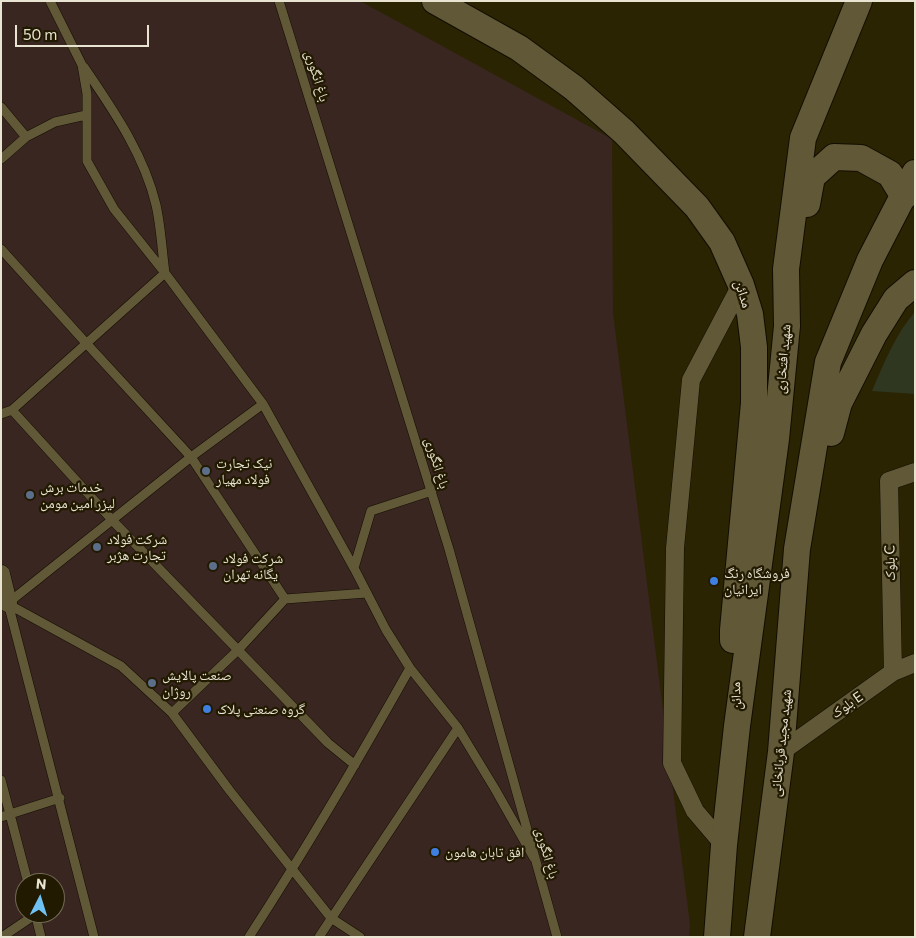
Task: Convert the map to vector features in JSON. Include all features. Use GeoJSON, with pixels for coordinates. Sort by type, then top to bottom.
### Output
{"type":"FeatureCollection","features":[{"type":"Feature","properties":{"kind":"main road","name":"مدائن"},"geometry":{"type":"LineString","coordinates":[[435,1],[520,48],[574,88],[624,132],[697,207],[722,242],[741,285],[750,314],[754,347],[754,403],[733,630],[737,726]]}},
{"type":"Feature","properties":{"kind":"main road","name":"شهید افتخاری"},"geometry":{"type":"LineString","coordinates":[[737,726],[776,439],[787,326],[786,269],[803,138],[859,1]]}},
{"type":"Feature","properties":{"kind":"main road"},"geometry":{"type":"LineString","coordinates":[[786,269],[802,233],[812,177],[834,157],[861,158],[890,174],[904,197]]}},
{"type":"Feature","properties":{"kind":"main road"},"geometry":{"type":"LineString","coordinates":[[797,549],[828,362],[870,260],[915,173]]}},
{"type":"Feature","properties":{"kind":"main road"},"geometry":{"type":"LineString","coordinates":[[797,549],[839,403],[885,316],[896,299],[915,283]]}},
{"type":"Feature","properties":{"kind":"main road","name":"شهید مجید قربانخانی"},"geometry":{"type":"LineString","coordinates":[[757,937],[781,752],[797,549]]}},
{"type":"Feature","properties":{"kind":"main road"},"geometry":{"type":"LineString","coordinates":[[717,937],[724,845],[737,726]]}},
{"type":"Feature","properties":{"kind":"street"},"geometry":{"type":"LineString","coordinates":[[724,845],[695,811],[672,763],[675,548],[692,380],[741,285]]}},
{"type":"Feature","properties":{"kind":"street","name":"بلوک C"},"geometry":{"type":"LineString","coordinates":[[893,672],[889,481],[915,472]]}},
{"type":"Feature","properties":{"kind":"street"},"geometry":{"type":"LineString","coordinates":[[1,574],[4,603]]}},
{"type":"Feature","properties":{"kind":"street","name":"بلوک E"},"geometry":{"type":"LineString","coordinates":[[781,752],[893,672],[915,663]]}},
{"type":"Feature","properties":{"kind":"lane"},"geometry":{"type":"LineString","coordinates":[[50,1],[82,65],[120,119],[140,160],[156,205],[165,274]]}},
{"type":"Feature","properties":{"kind":"lane","name":"باغ انگوری"},"geometry":{"type":"LineString","coordinates":[[279,1],[432,491],[557,937]]}},
{"type":"Feature","properties":{"kind":"lane"},"geometry":{"type":"LineString","coordinates":[[82,65],[87,94],[87,161],[114,209],[263,404],[354,568],[386,630],[410,668],[458,728],[534,858]]}},
{"type":"Feature","properties":{"kind":"lane"},"geometry":{"type":"LineString","coordinates":[[1,107],[26,137]]}},
{"type":"Feature","properties":{"kind":"lane"},"geometry":{"type":"LineString","coordinates":[[1,159],[26,137],[55,122],[86,115]]}},
{"type":"Feature","properties":{"kind":"lane"},"geometry":{"type":"LineString","coordinates":[[1,249],[191,457],[286,599]]}},
{"type":"Feature","properties":{"kind":"lane"},"geometry":{"type":"LineString","coordinates":[[1,414],[12,410],[165,274]]}},
{"type":"Feature","properties":{"kind":"lane"},"geometry":{"type":"LineString","coordinates":[[4,603],[112,521],[191,457],[263,404]]}},
{"type":"Feature","properties":{"kind":"lane"},"geometry":{"type":"LineString","coordinates":[[12,410],[112,521],[328,743],[355,765]]}},
{"type":"Feature","properties":{"kind":"lane"},"geometry":{"type":"LineString","coordinates":[[354,568],[371,512],[432,491]]}},
{"type":"Feature","properties":{"kind":"lane"},"geometry":{"type":"LineString","coordinates":[[172,713],[239,650],[286,599],[367,593]]}},
{"type":"Feature","properties":{"kind":"lane"},"geometry":{"type":"LineString","coordinates":[[4,603],[121,666],[172,713],[230,791],[331,918],[360,937]]}},
{"type":"Feature","properties":{"kind":"lane"},"geometry":{"type":"LineString","coordinates":[[4,603],[60,798],[94,937]]}},
{"type":"Feature","properties":{"kind":"lane"},"geometry":{"type":"LineString","coordinates":[[248,937],[292,870],[410,668]]}},
{"type":"Feature","properties":{"kind":"lane"},"geometry":{"type":"LineString","coordinates":[[319,937],[458,728]]}},
{"type":"Feature","properties":{"kind":"lane"},"geometry":{"type":"LineString","coordinates":[[1,780],[26,873]]}},
{"type":"Feature","properties":{"kind":"lane"},"geometry":{"type":"LineString","coordinates":[[1,817],[60,798]]}},
{"type":"Feature","properties":{"kind":"lane"},"geometry":{"type":"LineString","coordinates":[[2,937],[22,923]]}},
{"type":"Feature","properties":{"kind":"lane"},"geometry":{"type":"LineString","coordinates":[[38,923],[42,937]]}},
{"type":"Feature","properties":{"kind":"shaded area"},"geometry":{"type":"Polygon","coordinates":[[[1,1],[360,1],[612,139],[613,313],[690,925],[689,937],[1,937],[1,1]]]}},
{"type":"Feature","properties":{"kind":"green space"},"geometry":{"type":"Polygon","coordinates":[[[915,312],[915,394],[872,391],[896,340],[915,312]]]}},
{"type":"Feature","properties":{"kind":"place","name":"نیک تجارت فولاد مهیار"},"geometry":{"type":"Point","coordinates":[206,471]}},
{"type":"Feature","properties":{"kind":"place","name":"خدمات برش لیزر امین مومن"},"geometry":{"type":"Point","coordinates":[30,495]}},
{"type":"Feature","properties":{"kind":"place","name":"شرکت فولاد تجارت هژبر"},"geometry":{"type":"Point","coordinates":[97,547]}},
{"type":"Feature","properties":{"kind":"place","name":"شرکت فولاد یگانه تهران"},"geometry":{"type":"Point","coordinates":[213,566]}},
{"type":"Feature","properties":{"kind":"place","name":"فروشگاه رنگ ایرانیان"},"geometry":{"type":"Point","coordinates":[714,581]}},
{"type":"Feature","properties":{"kind":"place","name":"صنعت پالایش روژان"},"geometry":{"type":"Point","coordinates":[152,683]}},
{"type":"Feature","properties":{"kind":"place","name":"گروه صنعتی پلاک"},"geometry":{"type":"Point","coordinates":[207,709]}},
{"type":"Feature","properties":{"kind":"place","name":"افق تابان هامون"},"geometry":{"type":"Point","coordinates":[435,852]}}]}
